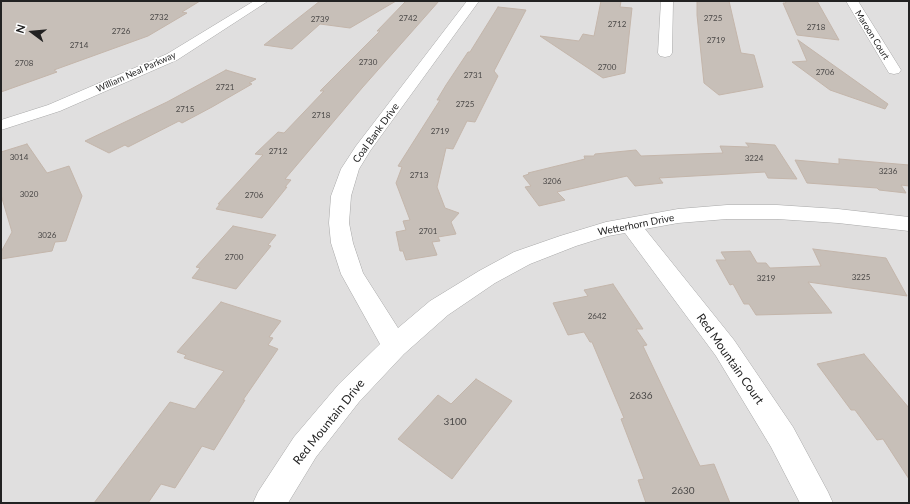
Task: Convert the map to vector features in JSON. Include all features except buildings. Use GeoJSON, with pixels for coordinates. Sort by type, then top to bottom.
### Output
{"type":"FeatureCollection","features":[{"type":"Feature","properties":{"kind":"street","name":"William Neal Parkway"},"geometry":{"type":"LineString","coordinates":[[1,126],[54,108],[172,57],[262,1]]}},
{"type":"Feature","properties":{"kind":"street","name":"Coal Bank Drive"},"geometry":{"type":"LineString","coordinates":[[395,346],[352,274],[342,243],[339,223],[341,196],[350,169],[362,150],[473,1]]}},
{"type":"Feature","properties":{"kind":"street"},"geometry":{"type":"LineString","coordinates":[[665,53],[667,1]]}},
{"type":"Feature","properties":{"kind":"street","name":"Maroon Court"},"geometry":{"type":"LineString","coordinates":[[852,1],[894,70]]}},
{"type":"Feature","properties":{"kind":"street","name":"Wetterhorn Drive"},"geometry":{"type":"LineString","coordinates":[[395,346],[439,308],[488,276],[522,258],[568,241],[630,224],[678,216],[741,212],[777,212],[909,224]]}},
{"type":"Feature","properties":{"kind":"street","name":"Red Mountain Court"},"geometry":{"type":"LineString","coordinates":[[630,224],[725,348],[782,437],[816,503]]}},
{"type":"Feature","properties":{"kind":"street","name":"Red Mountain Drive"},"geometry":{"type":"LineString","coordinates":[[269,503],[306,447],[349,393],[395,346]]}},
{"type":"Feature","properties":{"kind":"shaded area"},"geometry":{"type":"Polygon","coordinates":[[[1,1],[909,1],[909,503],[1,503],[1,1]]]}}]}
